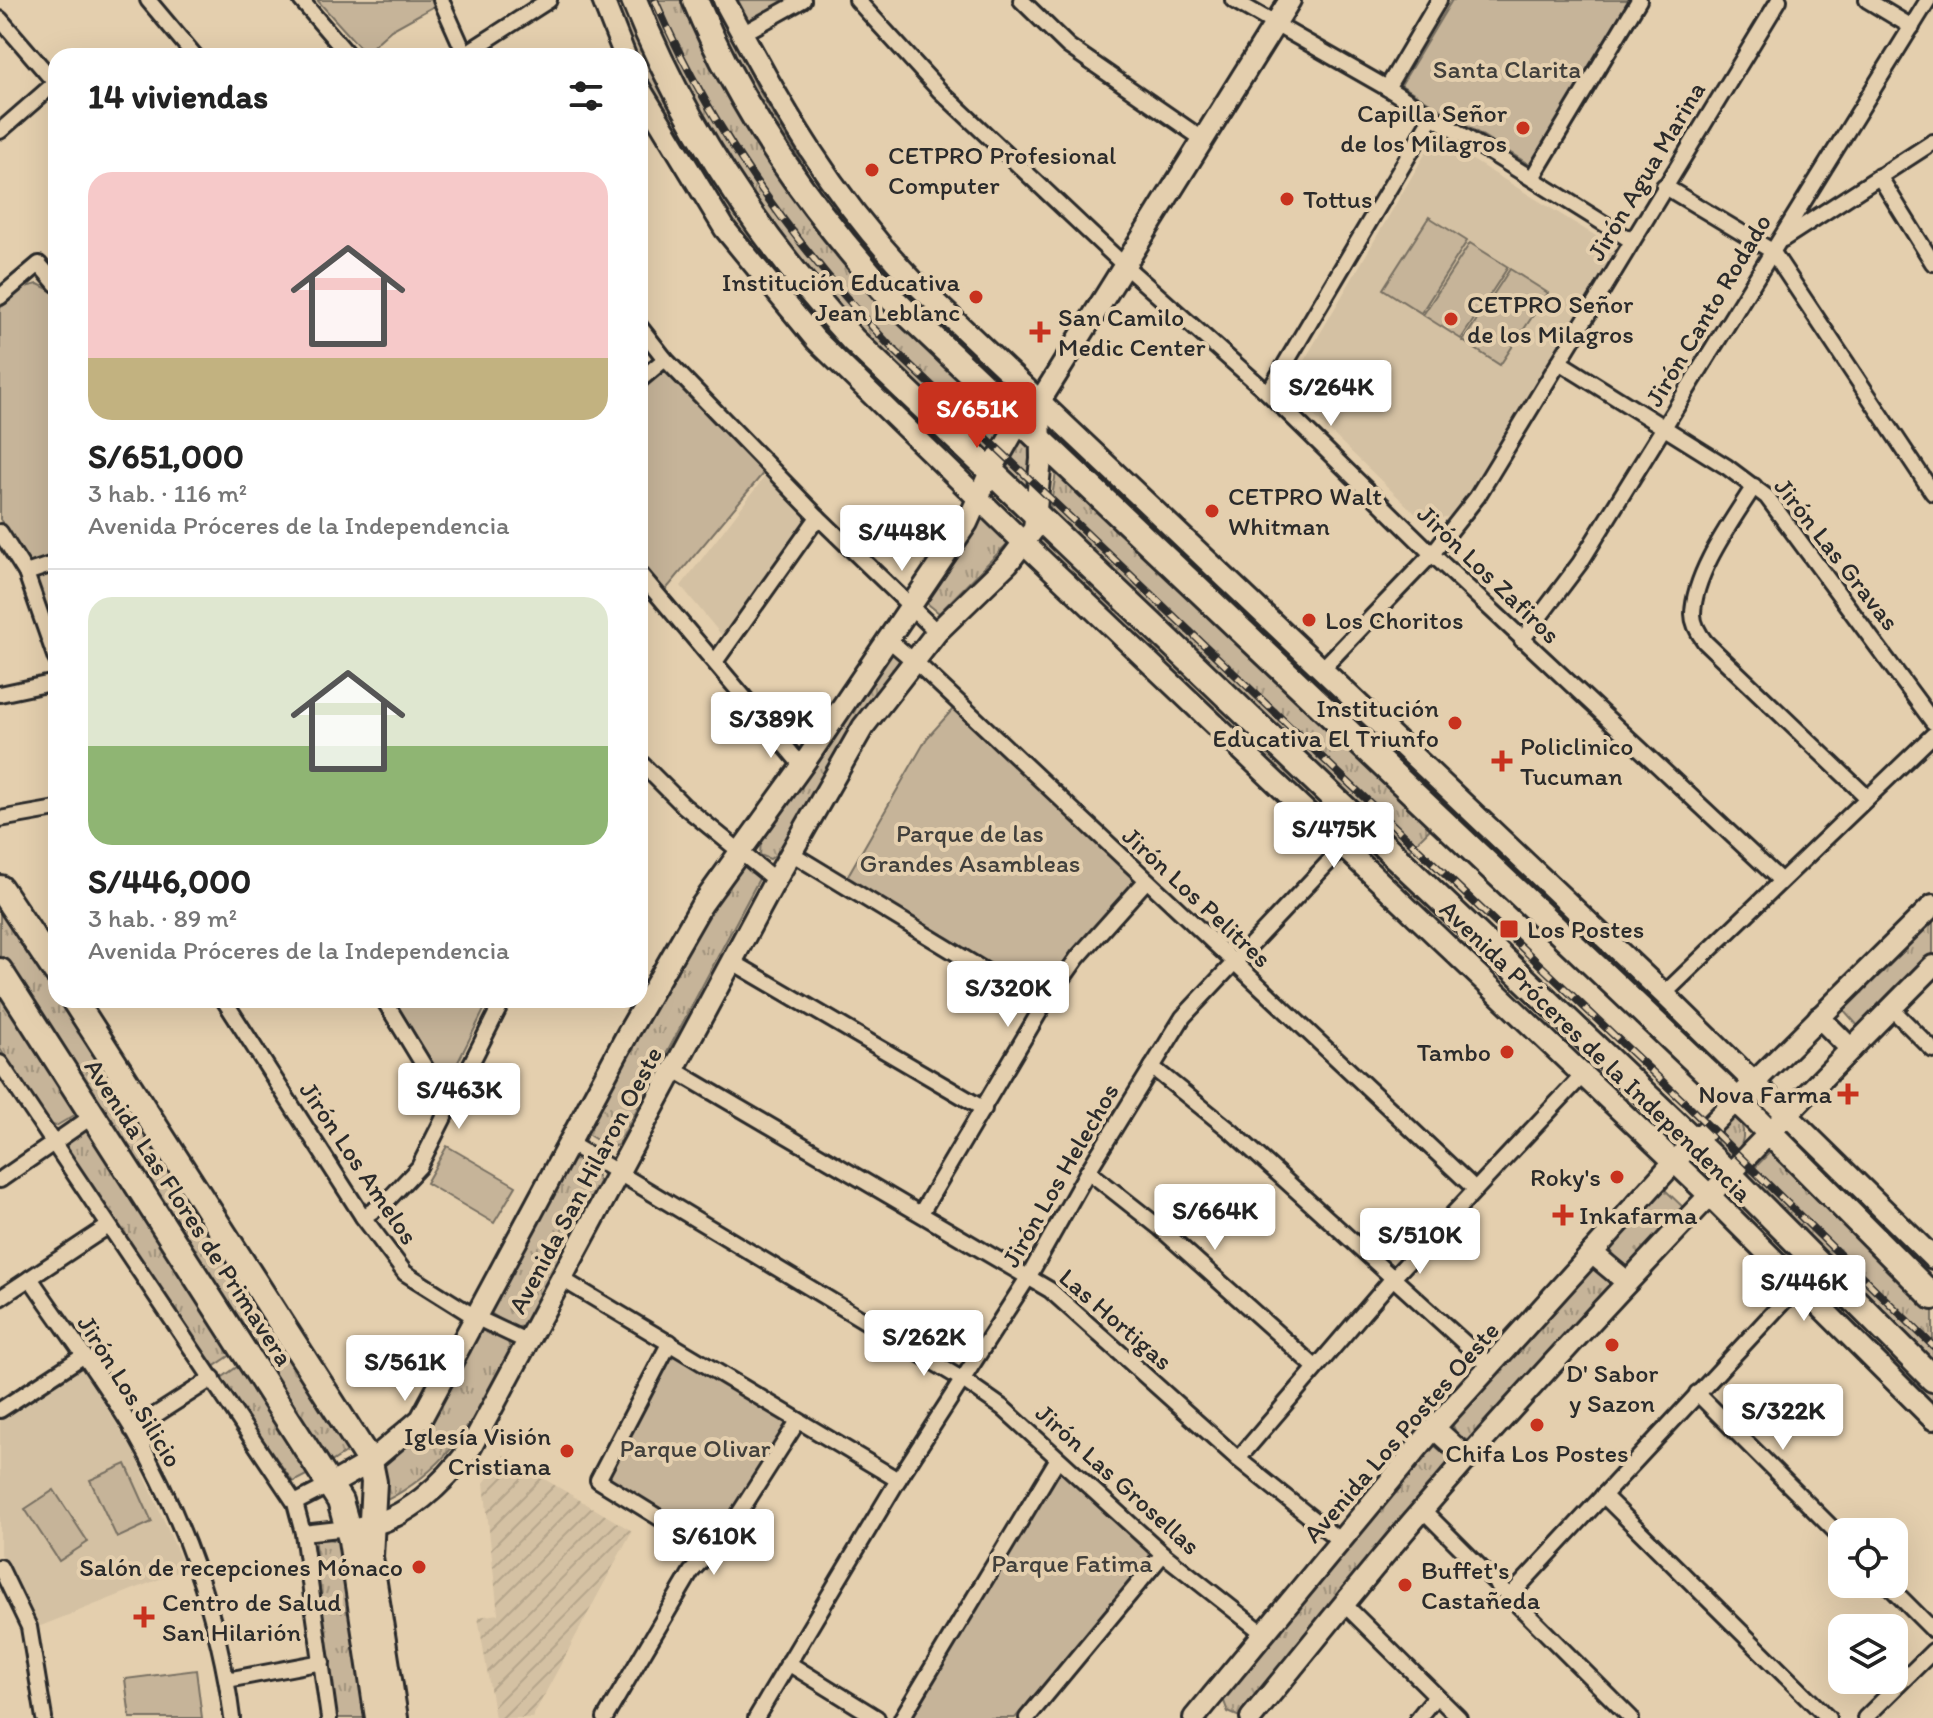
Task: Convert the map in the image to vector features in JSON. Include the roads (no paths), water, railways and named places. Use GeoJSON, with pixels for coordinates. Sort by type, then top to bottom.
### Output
{"type":"FeatureCollection","features":[{"type":"Feature","properties":{"kind":"main road"},"geometry":{"type":"LineString","coordinates":[[603,0],[622,48]]}},
{"type":"Feature","properties":{"kind":"main road","name":"Avenida Próceres de la Independencia"},"geometry":{"type":"LineString","coordinates":[[634,0],[690,121],[770,244],[853,340],[989,474],[1727,1173],[1933,1379]]}},
{"type":"Feature","properties":{"kind":"main road"},"geometry":{"type":"LineString","coordinates":[[695,0],[754,120],[811,204],[891,298],[1736,1100],[1933,1297]]}},
{"type":"Feature","properties":{"kind":"main road"},"geometry":{"type":"LineString","coordinates":[[724,0],[776,98],[848,209],[916,284],[1664,994],[1933,1258]]}},
{"type":"Feature","properties":{"kind":"main road","name":"Avenida San Hilaron Oeste"},"geometry":{"type":"LineString","coordinates":[[648,998],[738,851],[802,766],[980,500],[989,474],[1020,420],[1040,401],[1126,267],[1201,138],[1290,0]]}},
{"type":"Feature","properties":{"kind":"main road","name":"Avenida Próceres de la Independencia"},"geometry":{"type":"LineString","coordinates":[[648,103],[696,186],[779,300],[816,340],[1342,848],[1708,1194],[1933,1419]]}},
{"type":"Feature","properties":{"kind":"main road"},"geometry":{"type":"LineString","coordinates":[[1037,519],[1040,401]]}},
{"type":"Feature","properties":{"kind":"main road","name":"Avenida San Hilaron Oeste"},"geometry":{"type":"LineString","coordinates":[[360,1527],[426,1496],[455,1469],[528,1342],[775,880],[863,727],[937,632],[1025,544],[1037,519]]}},
{"type":"Feature","properties":{"kind":"main road"},"geometry":{"type":"LineString","coordinates":[[0,888],[48,960]]}},
{"type":"Feature","properties":{"kind":"main road","name":"Avenida Los Postes Oeste"},"geometry":{"type":"LineString","coordinates":[[1204,1715],[1263,1633],[1434,1428],[1674,1162],[1933,905]]}},
{"type":"Feature","properties":{"kind":"main road"},"geometry":{"type":"LineString","coordinates":[[1251,1718],[1423,1510],[1627,1282],[1727,1173],[1933,966]]}},
{"type":"Feature","properties":{"kind":"main road","name":"Avenida Las Flores de Primavera"},"geometry":{"type":"LineString","coordinates":[[0,971],[360,1527],[370,1557],[395,1718]]}},
{"type":"Feature","properties":{"kind":"main road","name":"Avenida Las Flores de Primavera"},"geometry":{"type":"LineString","coordinates":[[79,1008],[370,1462],[374,1482],[360,1527],[378,1718]]}},
{"type":"Feature","properties":{"kind":"main road","name":"Avenida San Hilaron Oeste"},"geometry":{"type":"LineString","coordinates":[[330,1485],[370,1462],[421,1419],[643,1008]]}},
{"type":"Feature","properties":{"kind":"main road"},"geometry":{"type":"LineString","coordinates":[[1819,1017],[1851,1049]]}},
{"type":"Feature","properties":{"kind":"main road"},"geometry":{"type":"LineString","coordinates":[[1592,1253],[1627,1282]]}},
{"type":"Feature","properties":{"kind":"main road"},"geometry":{"type":"LineString","coordinates":[[1434,1428],[1468,1459]]}},
{"type":"Feature","properties":{"kind":"street"},"geometry":{"type":"LineString","coordinates":[[301,0],[342,48]]}},
{"type":"Feature","properties":{"kind":"street"},"geometry":{"type":"LineString","coordinates":[[441,0],[460,48]]}},
{"type":"Feature","properties":{"kind":"street"},"geometry":{"type":"LineString","coordinates":[[474,48],[549,0]]}},
{"type":"Feature","properties":{"kind":"street"},"geometry":{"type":"LineString","coordinates":[[742,34],[803,0]]}},
{"type":"Feature","properties":{"kind":"street","name":"Jirón Los Zafiros"},"geometry":{"type":"LineString","coordinates":[[857,0],[940,91],[1126,267],[1268,393],[1522,640],[1780,880]]}},
{"type":"Feature","properties":{"kind":"street"},"geometry":{"type":"LineString","coordinates":[[1021,0],[1068,46],[1201,138]]}},
{"type":"Feature","properties":{"kind":"street"},"geometry":{"type":"LineString","coordinates":[[1233,0],[1387,88],[1632,241]]}},
{"type":"Feature","properties":{"kind":"street"},"geometry":{"type":"LineString","coordinates":[[1387,88],[1439,0]]}},
{"type":"Feature","properties":{"kind":"street"},"geometry":{"type":"LineString","coordinates":[[1532,178],[1639,0]]}},
{"type":"Feature","properties":{"kind":"street","name":"Jirón Agua Marina"},"geometry":{"type":"LineString","coordinates":[[1321,670],[1432,554],[1477,497],[1779,0]]}},
{"type":"Feature","properties":{"kind":"street"},"geometry":{"type":"LineString","coordinates":[[1867,0],[1912,27]]}},
{"type":"Feature","properties":{"kind":"street","name":"Jirón Canto Rodado"},"geometry":{"type":"LineString","coordinates":[[1522,640],[1580,563],[1928,0]]}},
{"type":"Feature","properties":{"kind":"street"},"geometry":{"type":"LineString","coordinates":[[150,1],[188,48]]}},
{"type":"Feature","properties":{"kind":"street"},"geometry":{"type":"LineString","coordinates":[[0,19],[48,76]]}},
{"type":"Feature","properties":{"kind":"street"},"geometry":{"type":"LineString","coordinates":[[0,131],[48,90]]}},
{"type":"Feature","properties":{"kind":"street"},"geometry":{"type":"LineString","coordinates":[[1268,393],[1432,116]]}},
{"type":"Feature","properties":{"kind":"street"},"geometry":{"type":"LineString","coordinates":[[1774,247],[1933,142]]}},
{"type":"Feature","properties":{"kind":"street"},"geometry":{"type":"LineString","coordinates":[[1879,176],[1933,263]]}},
{"type":"Feature","properties":{"kind":"street"},"geometry":{"type":"LineString","coordinates":[[1664,186],[1774,247],[1933,493]]}},
{"type":"Feature","properties":{"kind":"street"},"geometry":{"type":"LineString","coordinates":[[0,297],[39,264],[48,275]]}},
{"type":"Feature","properties":{"kind":"street"},"geometry":{"type":"LineString","coordinates":[[648,337],[665,359],[818,517],[937,632]]}},
{"type":"Feature","properties":{"kind":"street"},"geometry":{"type":"LineString","coordinates":[[648,373],[665,359]]}},
{"type":"Feature","properties":{"kind":"street","name":"Jirón Las Gravas"},"geometry":{"type":"LineString","coordinates":[[1559,362],[1754,486],[1780,513],[1933,722]]}},
{"type":"Feature","properties":{"kind":"street"},"geometry":{"type":"LineString","coordinates":[[1754,486],[1712,554],[1693,614],[1697,629],[1705,642],[1867,797]]}},
{"type":"Feature","properties":{"kind":"street"},"geometry":{"type":"LineString","coordinates":[[715,662],[818,517]]}},
{"type":"Feature","properties":{"kind":"street"},"geometry":{"type":"LineString","coordinates":[[0,532],[26,573],[48,636]]}},
{"type":"Feature","properties":{"kind":"street"},"geometry":{"type":"LineString","coordinates":[[26,573],[48,566]]}},
{"type":"Feature","properties":{"kind":"street"},"geometry":{"type":"LineString","coordinates":[[648,583],[802,766]]}},
{"type":"Feature","properties":{"kind":"street","name":"Jirón Los Pelitres"},"geometry":{"type":"LineString","coordinates":[[888,639],[1475,1189]]}},
{"type":"Feature","properties":{"kind":"street"},"geometry":{"type":"LineString","coordinates":[[0,694],[48,684]]}},
{"type":"Feature","properties":{"kind":"street"},"geometry":{"type":"LineString","coordinates":[[1664,994],[1933,735]]}},
{"type":"Feature","properties":{"kind":"street"},"geometry":{"type":"LineString","coordinates":[[648,771],[775,880]]}},
{"type":"Feature","properties":{"kind":"street"},"geometry":{"type":"LineString","coordinates":[[648,780],[652,776]]}},
{"type":"Feature","properties":{"kind":"street"},"geometry":{"type":"LineString","coordinates":[[0,819],[48,810]]}},
{"type":"Feature","properties":{"kind":"street","name":"Jirón Los Helechos"},"geometry":{"type":"LineString","coordinates":[[756,1718],[898,1480],[1029,1276],[1088,1171],[1183,1017],[1342,848]]}},
{"type":"Feature","properties":{"kind":"street"},"geometry":{"type":"LineString","coordinates":[[791,853],[1043,1006]]}},
{"type":"Feature","properties":{"kind":"street"},"geometry":{"type":"LineString","coordinates":[[921,1213],[1043,1006],[1105,924],[1145,882]]}},
{"type":"Feature","properties":{"kind":"street"},"geometry":{"type":"LineString","coordinates":[[731,961],[984,1109]]}},
{"type":"Feature","properties":{"kind":"street","name":"Jirón Los Amelos"},"geometry":{"type":"LineString","coordinates":[[229,1008],[363,1217],[405,1273],[475,1317],[528,1342]]}},
{"type":"Feature","properties":{"kind":"street"},"geometry":{"type":"LineString","coordinates":[[389,1008],[449,1107]]}},
{"type":"Feature","properties":{"kind":"street"},"geometry":{"type":"LineString","coordinates":[[363,1217],[407,1184],[499,1008]]}},
{"type":"Feature","properties":{"kind":"street"},"geometry":{"type":"LineString","coordinates":[[1891,1008],[1933,1050]]}},
{"type":"Feature","properties":{"kind":"street"},"geometry":{"type":"LineString","coordinates":[[0,1063],[107,1227],[213,1378],[295,1503],[303,1533],[329,1718]]}},
{"type":"Feature","properties":{"kind":"street"},"geometry":{"type":"LineString","coordinates":[[1152,1067],[1231,1131],[1491,1367]]}},
{"type":"Feature","properties":{"kind":"street","name":"Las Hortigas"},"geometry":{"type":"LineString","coordinates":[[673,1069],[1050,1290],[1238,1459],[1339,1540]]}},
{"type":"Feature","properties":{"kind":"street"},"geometry":{"type":"LineString","coordinates":[[1238,1459],[1393,1278],[1582,1076]]}},
{"type":"Feature","properties":{"kind":"street"},"geometry":{"type":"LineString","coordinates":[[0,1180],[94,1115]]}},
{"type":"Feature","properties":{"kind":"street","name":"Jirón Las Grosellas"},"geometry":{"type":"LineString","coordinates":[[569,1143],[963,1380],[1003,1408],[1163,1554],[1263,1633]]}},
{"type":"Feature","properties":{"kind":"street"},"geometry":{"type":"LineString","coordinates":[[1088,1171],[1151,1220],[1315,1367]]}},
{"type":"Feature","properties":{"kind":"street"},"geometry":{"type":"LineString","coordinates":[[0,1298],[107,1227]]}},
{"type":"Feature","properties":{"kind":"street","name":"Jirón Los Silicio"},"geometry":{"type":"LineString","coordinates":[[30,1278],[132,1430],[177,1522],[202,1587],[227,1680],[232,1718]]}},
{"type":"Feature","properties":{"kind":"street"},"geometry":{"type":"LineString","coordinates":[[562,1279],[898,1480]]}},
{"type":"Feature","properties":{"kind":"street"},"geometry":{"type":"LineString","coordinates":[[1509,1597],[1798,1286]]}},
{"type":"Feature","properties":{"kind":"street"},"geometry":{"type":"LineString","coordinates":[[670,1342],[598,1480],[713,1551]]}},
{"type":"Feature","properties":{"kind":"street"},"geometry":{"type":"LineString","coordinates":[[0,1410],[83,1356]]}},
{"type":"Feature","properties":{"kind":"street"},"geometry":{"type":"LineString","coordinates":[[132,1430],[213,1378]]}},
{"type":"Feature","properties":{"kind":"street"},"geometry":{"type":"LineString","coordinates":[[1697,1393],[1828,1524]]}},
{"type":"Feature","properties":{"kind":"street"},"geometry":{"type":"LineString","coordinates":[[605,1718],[691,1572],[713,1551],[798,1421]]}},
{"type":"Feature","properties":{"kind":"street"},"geometry":{"type":"LineString","coordinates":[[902,1718],[1057,1460]]}},
{"type":"Feature","properties":{"kind":"street","name":"Avenida San Hilaron Oeste"},"geometry":{"type":"LineString","coordinates":[[295,1503],[330,1485]]}},
{"type":"Feature","properties":{"kind":"street"},"geometry":{"type":"LineString","coordinates":[[1603,1495],[1828,1718]]}},
{"type":"Feature","properties":{"kind":"street"},"geometry":{"type":"LineString","coordinates":[[1423,1510],[1631,1718]]}},
{"type":"Feature","properties":{"kind":"street","name":"Avenida San Hilaron Oeste"},"geometry":{"type":"LineString","coordinates":[[303,1533],[360,1527]]}},
{"type":"Feature","properties":{"kind":"street"},"geometry":{"type":"LineString","coordinates":[[1027,1718],[1163,1554]]}},
{"type":"Feature","properties":{"kind":"street"},"geometry":{"type":"LineString","coordinates":[[0,1567],[29,1627],[44,1718]]}},
{"type":"Feature","properties":{"kind":"street"},"geometry":{"type":"LineString","coordinates":[[1901,1598],[1933,1630]]}},
{"type":"Feature","properties":{"kind":"street"},"geometry":{"type":"LineString","coordinates":[[1345,1605],[1459,1718]]}},
{"type":"Feature","properties":{"kind":"street"},"geometry":{"type":"LineString","coordinates":[[1865,1718],[1933,1651]]}},
{"type":"Feature","properties":{"kind":"street"},"geometry":{"type":"LineString","coordinates":[[227,1680],[322,1662]]}},
{"type":"Feature","properties":{"kind":"street"},"geometry":{"type":"LineString","coordinates":[[788,1663],[877,1718]]}},
{"type":"Feature","properties":{"kind":"street"},"geometry":{"type":"LineString","coordinates":[[1418,1718],[1436,1696]]}},
{"type":"Feature","properties":{"kind":"railway"},"geometry":{"type":"LineString","coordinates":[[655,0],[702,94],[757,183],[820,267],[890,346],[1684,1102],[1933,1346]]}},
{"type":"Feature","properties":{"kind":"place","name":"Capilla Señor de los Milagros"},"geometry":{"type":"Point","coordinates":[1523,128]}},
{"type":"Feature","properties":{"kind":"place","name":"CETPRO Profesional Computer"},"geometry":{"type":"Point","coordinates":[872,170]}},
{"type":"Feature","properties":{"kind":"place","name":"Tottus"},"geometry":{"type":"Point","coordinates":[1287,199]}},
{"type":"Feature","properties":{"kind":"place","name":"Institución Educativa Jean Leblanc"},"geometry":{"type":"Point","coordinates":[976,297]}},
{"type":"Feature","properties":{"kind":"place","name":"CETPRO Señor de los Milagros"},"geometry":{"type":"Point","coordinates":[1451,319]}},
{"type":"Feature","properties":{"kind":"place","name":"San Camilo Medic Center"},"geometry":{"type":"Point","coordinates":[1040,332]}},
{"type":"Feature","properties":{"kind":"place","name":"CETPRO Walt Whitman"},"geometry":{"type":"Point","coordinates":[1212,511]}},
{"type":"Feature","properties":{"kind":"place","name":"Los Choritos"},"geometry":{"type":"Point","coordinates":[1309,620]}},
{"type":"Feature","properties":{"kind":"place","name":"Institución Educativa El Triunfo"},"geometry":{"type":"Point","coordinates":[1455,723]}},
{"type":"Feature","properties":{"kind":"place","name":"Policlinico Tucuman"},"geometry":{"type":"Point","coordinates":[1502,761]}},
{"type":"Feature","properties":{"kind":"place","name":"Los Postes"},"geometry":{"type":"Point","coordinates":[1509,929]}},
{"type":"Feature","properties":{"kind":"place","name":"Tambo"},"geometry":{"type":"Point","coordinates":[1507,1052]}},
{"type":"Feature","properties":{"kind":"place","name":"Nova Farma"},"geometry":{"type":"Point","coordinates":[1848,1094]}},
{"type":"Feature","properties":{"kind":"place","name":"Roky's"},"geometry":{"type":"Point","coordinates":[1617,1177]}},
{"type":"Feature","properties":{"kind":"place","name":"Inkafarma"},"geometry":{"type":"Point","coordinates":[1563,1215]}},
{"type":"Feature","properties":{"kind":"place","name":"D' Sabor y Sazon"},"geometry":{"type":"Point","coordinates":[1612,1345]}},
{"type":"Feature","properties":{"kind":"place","name":"Chifa Los Postes"},"geometry":{"type":"Point","coordinates":[1537,1425]}},
{"type":"Feature","properties":{"kind":"place","name":"Iglesía Visión Cristiana"},"geometry":{"type":"Point","coordinates":[567,1451]}},
{"type":"Feature","properties":{"kind":"place","name":"Salón de recepciones Mónaco"},"geometry":{"type":"Point","coordinates":[419,1567]}},
{"type":"Feature","properties":{"kind":"place","name":"Buffet's Castañeda"},"geometry":{"type":"Point","coordinates":[1405,1585]}},
{"type":"Feature","properties":{"kind":"place","name":"Centro de Salud San Hilarión"},"geometry":{"type":"Point","coordinates":[144,1617]}},
{"type":"Feature","properties":{"kind":"park label","name":"Santa Clarita"},"geometry":{"type":"Point","coordinates":[1507,69]}},
{"type":"Feature","properties":{"kind":"park label","name":"Parque de las Grandes Asambleas"},"geometry":{"type":"Point","coordinates":[970,848]}},
{"type":"Feature","properties":{"kind":"park label","name":"Parque Olivar"},"geometry":{"type":"Point","coordinates":[695,1448]}},
{"type":"Feature","properties":{"kind":"park label","name":"Parque Fatima"},"geometry":{"type":"Point","coordinates":[1072,1563]}}]}
